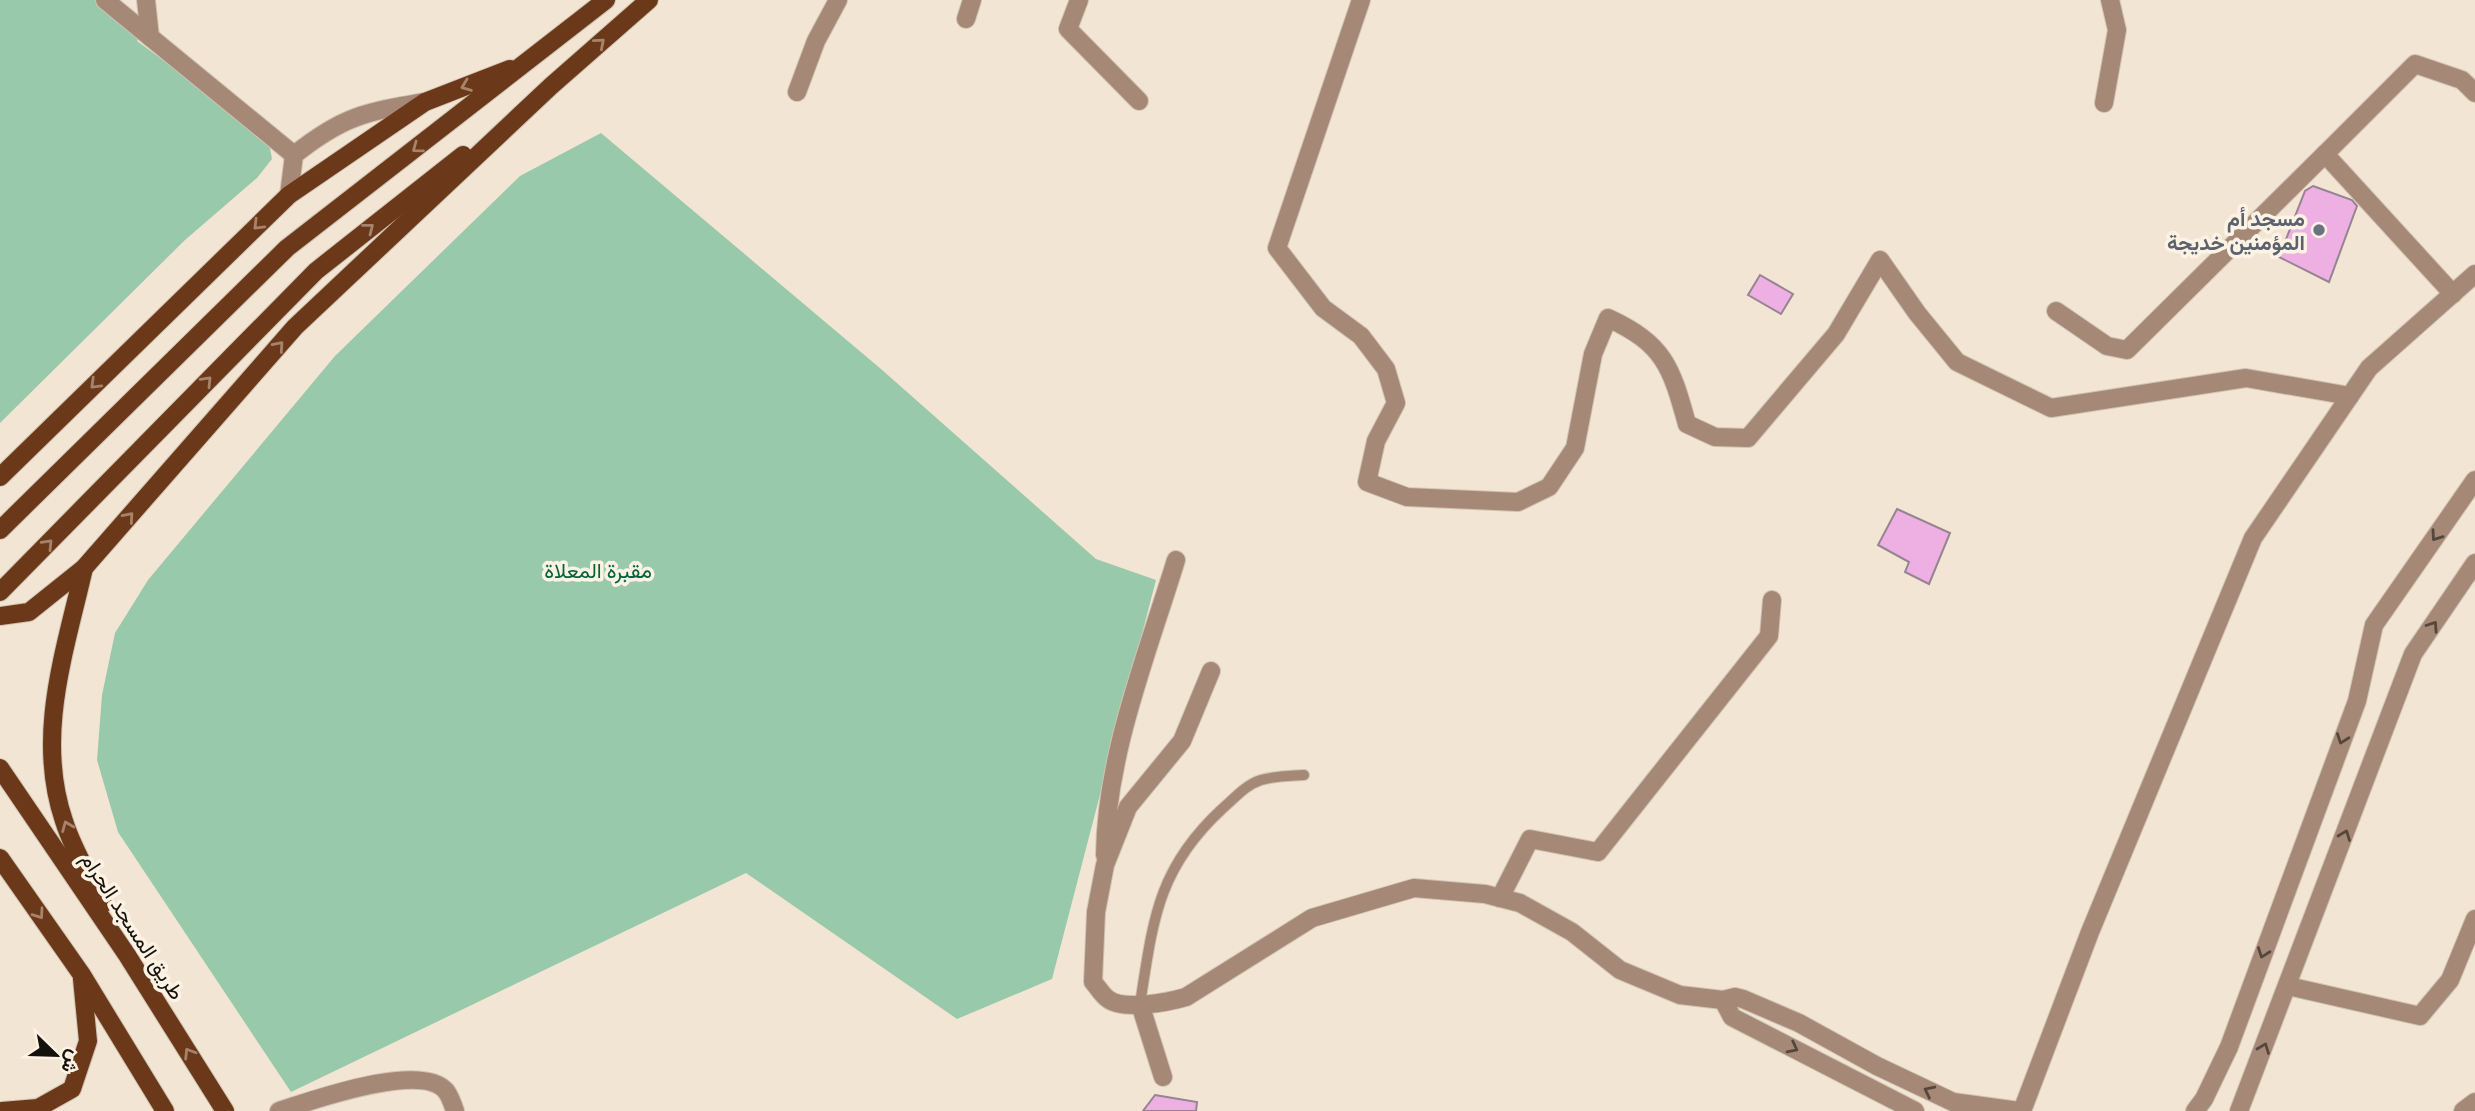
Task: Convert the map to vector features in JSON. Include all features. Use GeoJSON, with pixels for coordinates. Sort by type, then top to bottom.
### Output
{"type":"FeatureCollection","features":[{"type":"Feature","properties":{"kind":"main road"},"geometry":{"type":"LineString","coordinates":[[0,530],[287,248],[530,62],[606,0]]}},
{"type":"Feature","properties":{"kind":"main road"},"geometry":{"type":"LineString","coordinates":[[0,616],[29,612],[85,568],[295,327],[551,86],[649,0]]}},
{"type":"Feature","properties":{"kind":"main road"},"geometry":{"type":"LineString","coordinates":[[0,477],[289,195],[425,102],[530,62]]}},
{"type":"Feature","properties":{"kind":"main road"},"geometry":{"type":"LineString","coordinates":[[0,593],[316,271],[551,86]]}},
{"type":"Feature","properties":{"kind":"main road"},"geometry":{"type":"LineString","coordinates":[[85,568],[55,689],[50,757],[64,821],[127,955]]}},
{"type":"Feature","properties":{"kind":"main road","name":"طريق المسجد الحرام"},"geometry":{"type":"LineString","coordinates":[[0,768],[127,955],[225,1111]]}},
{"type":"Feature","properties":{"kind":"main road"},"geometry":{"type":"LineString","coordinates":[[0,858],[82,975],[165,1111]]}},
{"type":"Feature","properties":{"kind":"main road"},"geometry":{"type":"LineString","coordinates":[[2,1111],[38,1108],[72,1089],[88,1041],[82,975]]}},
{"type":"Feature","properties":{"kind":"street"},"geometry":{"type":"LineString","coordinates":[[105,0],[294,155]]}},
{"type":"Feature","properties":{"kind":"street"},"geometry":{"type":"LineString","coordinates":[[146,0],[150,37]]}},
{"type":"Feature","properties":{"kind":"street"},"geometry":{"type":"LineString","coordinates":[[797,92],[816,41],[838,0]]}},
{"type":"Feature","properties":{"kind":"street"},"geometry":{"type":"LineString","coordinates":[[966,19],[971,0]]}},
{"type":"Feature","properties":{"kind":"street"},"geometry":{"type":"LineString","coordinates":[[1079,0],[1068,29],[1139,101]]}},
{"type":"Feature","properties":{"kind":"street"},"geometry":{"type":"LineString","coordinates":[[1361,0],[1277,248],[1323,308],[1361,336],[1386,369],[1396,402],[1377,441],[1367,482],[1407,497],[1518,502],[1549,486],[1574,448],[1593,354],[1608,318],[1639,332],[1668,363],[1686,424],[1715,437],[1748,438],[1784,399],[1836,334],[1880,260],[1917,313],[1957,362],[2051,408],[2246,378],[2350,396]]}},
{"type":"Feature","properties":{"kind":"street"},"geometry":{"type":"LineString","coordinates":[[2104,103],[2117,30],[2110,0]]}},
{"type":"Feature","properties":{"kind":"street"},"geometry":{"type":"LineString","coordinates":[[2056,311],[2107,346],[2127,350],[2414,64],[2462,80],[2475,93]]}},
{"type":"Feature","properties":{"kind":"street"},"geometry":{"type":"LineString","coordinates":[[289,195],[294,155],[321,133],[362,113],[425,102]]}},
{"type":"Feature","properties":{"kind":"street"},"geometry":{"type":"LineString","coordinates":[[2325,155],[2453,294]]}},
{"type":"Feature","properties":{"kind":"street"},"geometry":{"type":"LineString","coordinates":[[1176,560],[1134,699],[1106,809],[1105,865],[1096,912],[1093,982],[1109,1000],[1164,1004],[1186,997],[1312,918],[1414,888],[1500,898],[1520,904],[1572,932],[1620,970],[1680,995],[1723,1000],[1735,997],[1744,999],[1799,1023],[1877,1066],[1953,1102],[2020,1111],[2090,932],[2253,538],[2369,368],[2475,274]]}},
{"type":"Feature","properties":{"kind":"street"},"geometry":{"type":"LineString","coordinates":[[2195,1111],[2204,1099],[2229,1046],[2357,701],[2374,625],[2475,480]]}},
{"type":"Feature","properties":{"kind":"street"},"geometry":{"type":"LineString","coordinates":[[2239,1111],[2413,654],[2475,563]]}},
{"type":"Feature","properties":{"kind":"street"},"geometry":{"type":"LineString","coordinates":[[1500,898],[1530,839],[1598,852],[1769,636],[1772,600]]}},
{"type":"Feature","properties":{"kind":"street"},"geometry":{"type":"LineString","coordinates":[[1105,865],[1128,807],[1182,741],[1211,671]]}},
{"type":"Feature","properties":{"kind":"street"},"geometry":{"type":"LineString","coordinates":[[2288,986],[2420,1016],[2451,980],[2475,919]]}},
{"type":"Feature","properties":{"kind":"street"},"geometry":{"type":"LineString","coordinates":[[1723,1000],[1732,1017],[1915,1111]]}},
{"type":"Feature","properties":{"kind":"street"},"geometry":{"type":"LineString","coordinates":[[1140,1004],[1163,1077]]}},
{"type":"Feature","properties":{"kind":"street"},"geometry":{"type":"LineString","coordinates":[[279,1111],[370,1083],[409,1080],[446,1090],[455,1111]]}},
{"type":"Feature","properties":{"kind":"street"},"geometry":{"type":"LineString","coordinates":[[2463,1111],[2475,1101]]}},
{"type":"Feature","properties":{"kind":"lane"},"geometry":{"type":"LineString","coordinates":[[1140,1004],[1152,929],[1176,862],[1200,832],[1245,788],[1261,780],[1304,775]]}},
{"type":"Feature","properties":{"kind":"green space"},"geometry":{"type":"Polygon","coordinates":[[[0,0],[107,0],[145,30],[137,41],[268,137],[272,159],[257,178],[185,240],[0,423],[0,0]]]}},
{"type":"Feature","properties":{"kind":"green space","name":"مقبرة المعلاة"},"geometry":{"type":"Polygon","coordinates":[[[601,133],[881,369],[1096,559],[1156,580],[1052,979],[957,1019],[746,873],[291,1092],[118,832],[97,760],[102,695],[115,633],[148,580],[335,356],[520,176],[601,133]]]}},
{"type":"Feature","properties":{"kind":"building","name":"مسجد أم المؤمنين خديجة"},"geometry":{"type":"Polygon","coordinates":[[[2313,186],[2352,200],[2357,206],[2329,282],[2279,257],[2305,191],[2313,186]]]}},
{"type":"Feature","properties":{"kind":"building"},"geometry":{"type":"Polygon","coordinates":[[[1760,275],[1793,294],[1781,314],[1748,295],[1760,275]]]}},
{"type":"Feature","properties":{"kind":"building"},"geometry":{"type":"Polygon","coordinates":[[[1897,509],[1950,533],[1929,584],[1905,572],[1909,562],[1878,545],[1897,509]]]}},
{"type":"Feature","properties":{"kind":"building"},"geometry":{"type":"Polygon","coordinates":[[[1155,1095],[1197,1102],[1196,1111],[1143,1111],[1155,1095]]]}},
{"type":"Feature","properties":{"kind":"place","name":"مسجد أم المؤمنين خديجة"},"geometry":{"type":"Point","coordinates":[2319,230]}}]}
